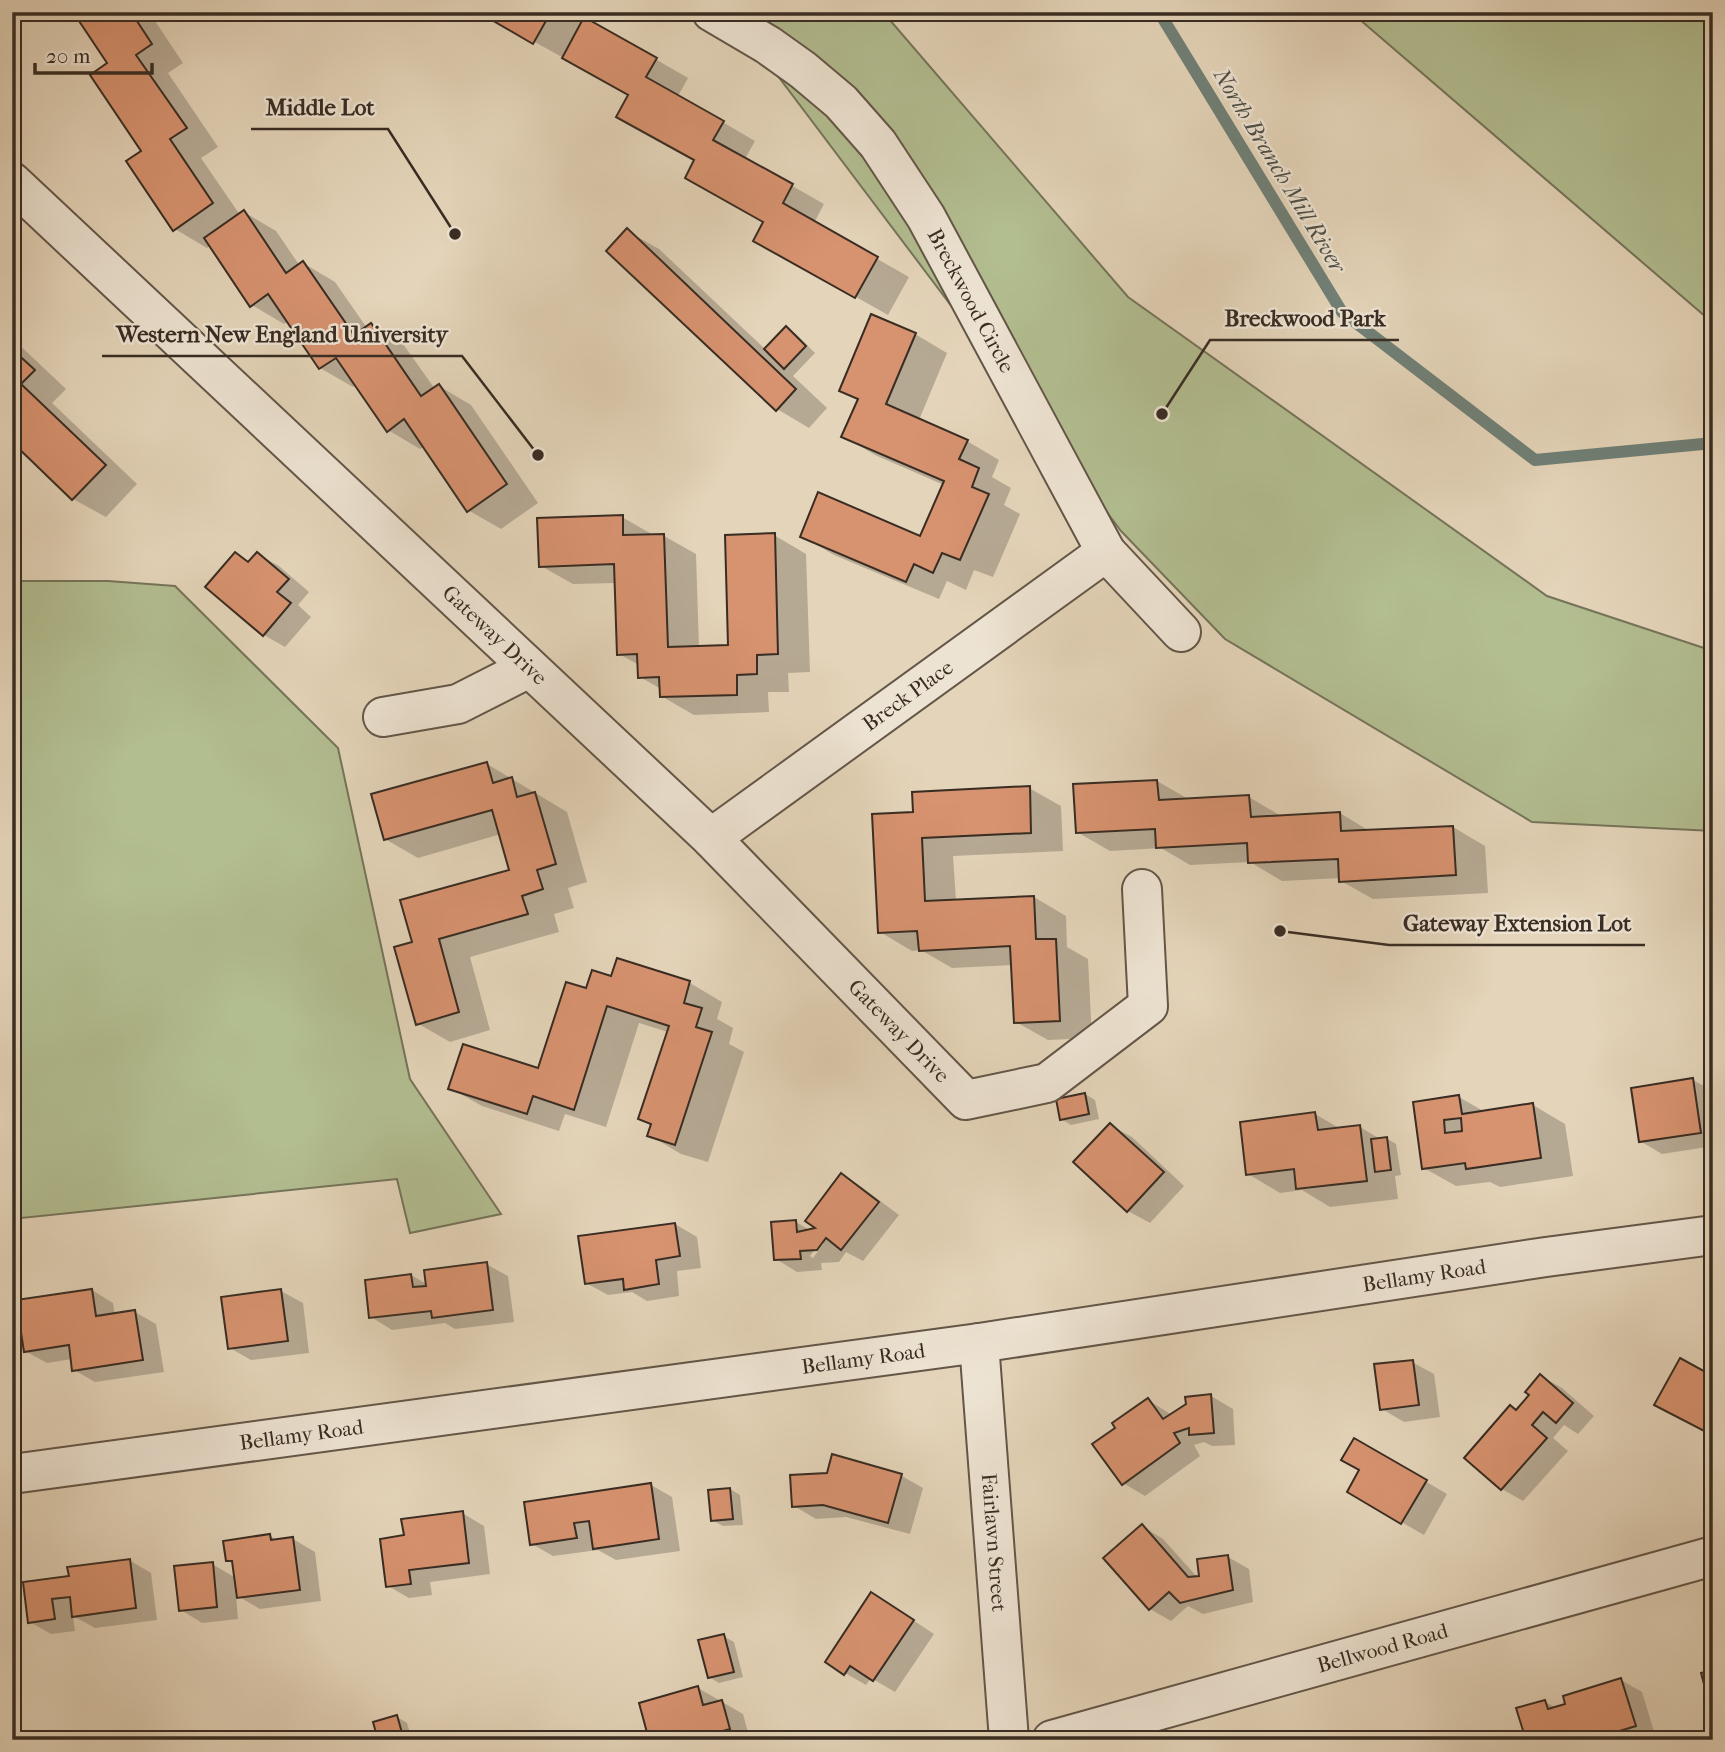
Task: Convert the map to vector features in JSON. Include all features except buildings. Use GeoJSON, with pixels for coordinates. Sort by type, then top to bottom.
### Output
{"type":"FeatureCollection","features":[{"type":"Feature","properties":{"kind":"street","name":"Breckwood Circle"},"geometry":{"type":"LineString","coordinates":[[712,12],[777,51],[820,84],[860,122],[895,167],[926,216],[1106,552],[1181,632]]}},
{"type":"Feature","properties":{"kind":"street","name":"Gateway Drive"},"geometry":{"type":"LineString","coordinates":[[12,182],[711,838],[966,1100],[1047,1083],[1148,1006],[1142,889]]}},
{"type":"Feature","properties":{"kind":"street","name":"Breck Place"},"geometry":{"type":"LineString","coordinates":[[711,838],[1106,552]]}},
{"type":"Feature","properties":{"kind":"street"},"geometry":{"type":"LineString","coordinates":[[383,717],[457,704],[529,668]]}},
{"type":"Feature","properties":{"kind":"street","name":"Bellamy Road"},"geometry":{"type":"LineString","coordinates":[[12,1474],[979,1343],[1546,1257],[1713,1235]]}},
{"type":"Feature","properties":{"kind":"street","name":"Fairlawn Street"},"geometry":{"type":"LineString","coordinates":[[979,1343],[1009,1740]]}},
{"type":"Feature","properties":{"kind":"street","name":"Bellwood Road"},"geometry":{"type":"LineString","coordinates":[[1052,1740],[1713,1556]]}},
{"type":"Feature","properties":{"kind":"green space"},"geometry":{"type":"Polygon","coordinates":[[[727,12],[883,12],[1128,297],[1547,596],[1713,651],[1713,831],[1532,822],[1225,639],[1121,531],[738,23],[727,12]]]}},
{"type":"Feature","properties":{"kind":"green space"},"geometry":{"type":"Polygon","coordinates":[[[1351,12],[1713,12],[1713,323],[1351,12]]]}},
{"type":"Feature","properties":{"kind":"green space"},"geometry":{"type":"Polygon","coordinates":[[[12,581],[108,581],[175,586],[338,748],[410,1079],[501,1214],[410,1233],[397,1179],[12,1219],[12,581]]]}},
{"type":"Feature","properties":{"kind":"waterway","name":"North Branch Mill River"},"geometry":{"type":"LineString","coordinates":[[1159,12],[1342,312],[1535,460],[1713,443]]}},
{"type":"Feature","properties":{"kind":"place","name":"Middle Lot"},"geometry":{"type":"Point","coordinates":[455,234]}},
{"type":"Feature","properties":{"kind":"place","name":"Breckwood Park"},"geometry":{"type":"Point","coordinates":[1162,414]}},
{"type":"Feature","properties":{"kind":"place","name":"Western New England University"},"geometry":{"type":"Point","coordinates":[538,455]}},
{"type":"Feature","properties":{"kind":"place","name":"Gateway Extension Lot"},"geometry":{"type":"Point","coordinates":[1280,931]}}]}
